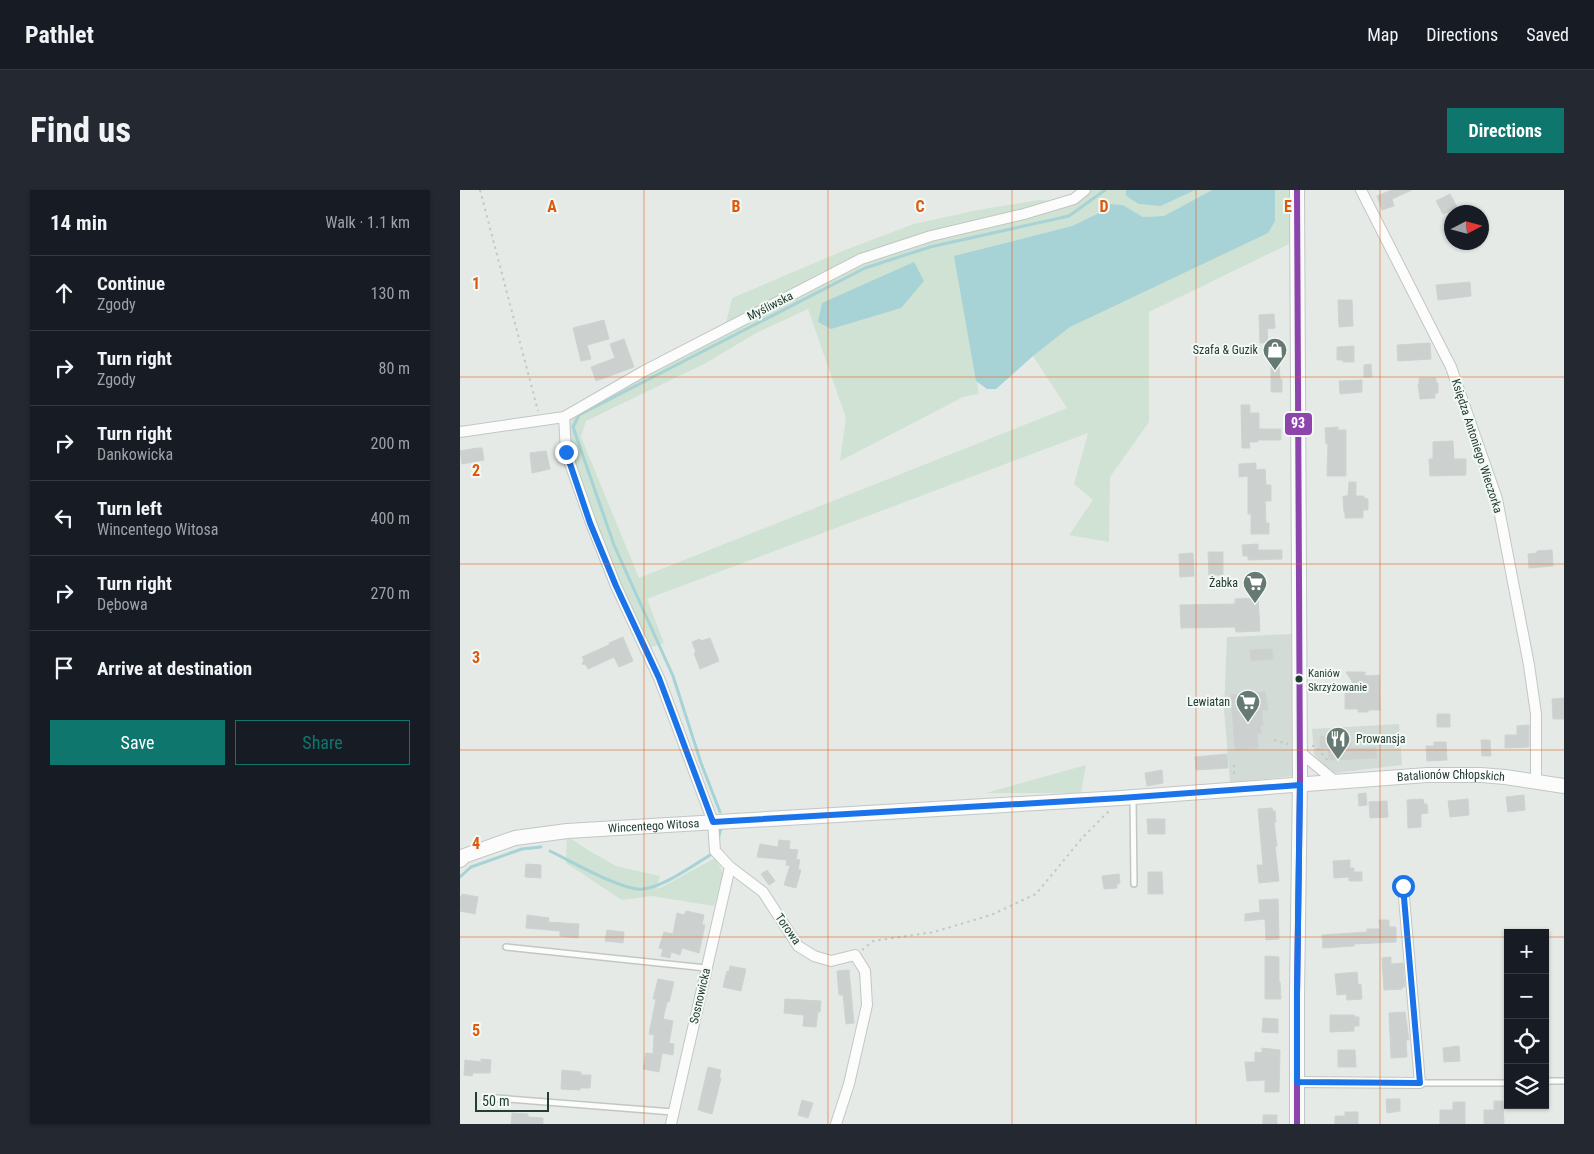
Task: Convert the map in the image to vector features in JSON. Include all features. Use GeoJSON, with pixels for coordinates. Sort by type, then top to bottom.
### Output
{"type":"FeatureCollection","features":[{"type":"Feature","properties":{"kind":"street","name":"Myśliwska"},"geometry":{"type":"LineString","coordinates":[[460,432],[564,417],[644,371],[860,259],[931,236],[1024,214],[1074,199],[1085,190]]}},
{"type":"Feature","properties":{"kind":"street"},"geometry":{"type":"LineString","coordinates":[[1297,190],[1303,749],[1300,785],[1297,1124]]}},
{"type":"Feature","properties":{"kind":"street","name":"Księdza Antoniego Wieczorka"},"geometry":{"type":"LineString","coordinates":[[1362,190],[1451,368],[1497,499],[1532,684],[1536,714],[1536,781]]}},
{"type":"Feature","properties":{"kind":"street","name":"Torowa"},"geometry":{"type":"LineString","coordinates":[[564,417],[566,452],[590,523],[616,586],[659,678],[713,822],[715,851],[730,867],[763,892],[798,946],[814,956],[831,961],[855,955]]}},
{"type":"Feature","properties":{"kind":"street"},"geometry":{"type":"LineString","coordinates":[[1303,749],[1336,782]]}},
{"type":"Feature","properties":{"kind":"street","name":"Batalionów Chłopskich"},"geometry":{"type":"LineString","coordinates":[[1300,785],[1457,774],[1505,776],[1564,786]]}},
{"type":"Feature","properties":{"kind":"street","name":"Wincentego Witosa"},"geometry":{"type":"LineString","coordinates":[[460,860],[464,856],[515,838],[567,831],[1127,798],[1300,785]]}},
{"type":"Feature","properties":{"kind":"street","name":"Sosnowicka"},"geometry":{"type":"LineString","coordinates":[[671,1124],[730,867]]}},
{"type":"Feature","properties":{"kind":"street"},"geometry":{"type":"LineString","coordinates":[[1297,1082],[1420,1083],[1403,886]]}},
{"type":"Feature","properties":{"kind":"street"},"geometry":{"type":"LineString","coordinates":[[836,1124],[849,1084],[867,1004],[865,970],[855,955]]}},
{"type":"Feature","properties":{"kind":"lane"},"geometry":{"type":"LineString","coordinates":[[1127,798],[1134,884]]}},
{"type":"Feature","properties":{"kind":"lane"},"geometry":{"type":"LineString","coordinates":[[506,947],[707,968]]}},
{"type":"Feature","properties":{"kind":"lane"},"geometry":{"type":"LineString","coordinates":[[1549,1081],[1564,1081]]}},
{"type":"Feature","properties":{"kind":"lane"},"geometry":{"type":"LineString","coordinates":[[1420,1083],[1504,1083]]}},
{"type":"Feature","properties":{"kind":"lane"},"geometry":{"type":"LineString","coordinates":[[496,1098],[674,1112]]}},
{"type":"Feature","properties":{"kind":"path"},"geometry":{"type":"LineString","coordinates":[[480,190],[541,420]]}},
{"type":"Feature","properties":{"kind":"path"},"geometry":{"type":"LineString","coordinates":[[1303,749],[1316,746],[1328,762]]}},
{"type":"Feature","properties":{"kind":"path"},"geometry":{"type":"LineString","coordinates":[[855,955],[873,941],[934,932],[990,915],[1036,894],[1083,836],[1127,798]]}},
{"type":"Feature","properties":{"kind":"shaded area"},"geometry":{"type":"Polygon","coordinates":[[[1292,634],[1293,776],[1230,783],[1224,709],[1227,637],[1292,634]]]}},
{"type":"Feature","properties":{"kind":"shaded area"},"geometry":{"type":"Polygon","coordinates":[[[1399,724],[1402,765],[1335,773],[1327,769],[1314,754],[1312,729],[1399,724]]]}},
{"type":"Feature","properties":{"kind":"green space"},"geometry":{"type":"Polygon","coordinates":[[[1090,190],[1126,190],[1126,197],[1161,206],[1195,190],[1212,190],[1164,216],[1143,217],[1123,205],[1111,204],[1097,214],[1072,226],[955,256],[979,394],[963,397],[840,461],[846,418],[808,309],[756,333],[706,363],[586,421],[581,437],[639,578],[1067,408],[1033,356],[1070,327],[1275,221],[1275,190],[1291,190],[1291,243],[1149,312],[1149,422],[1110,477],[1109,542],[1069,535],[1093,500],[1074,484],[1088,433],[647,599],[664,643],[651,647],[619,584],[594,524],[570,451],[568,425],[576,414],[726,323],[732,298],[845,250],[914,224],[978,210],[1039,200],[1075,202],[1090,190]]]}},
{"type":"Feature","properties":{"kind":"green space"},"geometry":{"type":"Polygon","coordinates":[[[1086,765],[1081,793],[986,793],[1086,765]]]}},
{"type":"Feature","properties":{"kind":"green space"},"geometry":{"type":"Polygon","coordinates":[[[567,836],[616,866],[660,876],[656,889],[715,858],[723,873],[714,906],[652,896],[622,900],[566,863],[567,836]]]}},
{"type":"Feature","properties":{"kind":"water"},"geometry":{"type":"Polygon","coordinates":[[[1126,190],[1195,190],[1161,206],[1139,204],[1126,196],[1126,190]]]}},
{"type":"Feature","properties":{"kind":"water"},"geometry":{"type":"Polygon","coordinates":[[[1212,190],[1275,190],[1275,221],[1268,233],[1070,327],[1033,356],[996,389],[987,389],[976,381],[954,256],[1072,226],[1097,214],[1110,204],[1123,205],[1143,217],[1164,216],[1212,190]]]}},
{"type":"Feature","properties":{"kind":"water"},"geometry":{"type":"Polygon","coordinates":[[[914,262],[924,281],[901,308],[831,329],[818,322],[822,303],[914,262]]]}},
{"type":"Feature","properties":{"kind":"building"},"geometry":{"type":"Polygon","coordinates":[[[1392,190],[1412,190],[1392,199],[1394,206],[1382,210],[1377,196],[1392,190]]]}},
{"type":"Feature","properties":{"kind":"building"},"geometry":{"type":"Polygon","coordinates":[[[1450,194],[1456,205],[1444,205],[1443,214],[1436,201],[1450,194]]]}},
{"type":"Feature","properties":{"kind":"building"},"geometry":{"type":"Polygon","coordinates":[[[1470,282],[1471,296],[1438,300],[1436,285],[1470,282]]]}},
{"type":"Feature","properties":{"kind":"building"},"geometry":{"type":"Polygon","coordinates":[[[1338,300],[1352,300],[1353,326],[1339,327],[1338,300]]]}},
{"type":"Feature","properties":{"kind":"building"},"geometry":{"type":"Polygon","coordinates":[[[1274,314],[1275,328],[1267,329],[1268,343],[1260,343],[1259,315],[1274,314]]]}},
{"type":"Feature","properties":{"kind":"building"},"geometry":{"type":"Polygon","coordinates":[[[604,320],[609,339],[587,345],[591,359],[581,361],[573,328],[604,320]]]}},
{"type":"Feature","properties":{"kind":"building"},"geometry":{"type":"Polygon","coordinates":[[[624,339],[634,367],[596,381],[591,367],[615,358],[610,344],[624,339]]]}},
{"type":"Feature","properties":{"kind":"building"},"geometry":{"type":"Polygon","coordinates":[[[1430,343],[1431,359],[1398,361],[1397,345],[1430,343]]]}},
{"type":"Feature","properties":{"kind":"building"},"geometry":{"type":"Polygon","coordinates":[[[1354,346],[1354,362],[1337,360],[1337,347],[1354,346]]]}},
{"type":"Feature","properties":{"kind":"building"},"geometry":{"type":"Polygon","coordinates":[[[1279,362],[1282,392],[1271,392],[1271,363],[1279,362]]]}},
{"type":"Feature","properties":{"kind":"building"},"geometry":{"type":"Polygon","coordinates":[[[1371,364],[1372,377],[1364,377],[1364,365],[1371,364]]]}},
{"type":"Feature","properties":{"kind":"building"},"geometry":{"type":"Polygon","coordinates":[[[1419,378],[1436,378],[1438,393],[1435,393],[1435,398],[1420,399],[1419,378]]]}},
{"type":"Feature","properties":{"kind":"building"},"geometry":{"type":"Polygon","coordinates":[[[1362,380],[1362,392],[1340,394],[1339,381],[1362,380]]]}},
{"type":"Feature","properties":{"kind":"building"},"geometry":{"type":"Polygon","coordinates":[[[1241,405],[1250,405],[1250,413],[1259,413],[1259,429],[1281,429],[1281,440],[1258,440],[1258,442],[1249,442],[1250,448],[1242,448],[1241,405]]]}},
{"type":"Feature","properties":{"kind":"building"},"geometry":{"type":"Polygon","coordinates":[[[1338,427],[1338,430],[1346,430],[1346,476],[1327,476],[1328,444],[1326,444],[1325,428],[1338,427]]]}},
{"type":"Feature","properties":{"kind":"building"},"geometry":{"type":"Polygon","coordinates":[[[1453,441],[1454,459],[1466,459],[1466,475],[1430,476],[1429,459],[1433,459],[1433,442],[1453,441]]]}},
{"type":"Feature","properties":{"kind":"building"},"geometry":{"type":"Polygon","coordinates":[[[482,448],[484,460],[462,464],[460,451],[482,448]]]}},
{"type":"Feature","properties":{"kind":"building"},"geometry":{"type":"Polygon","coordinates":[[[546,451],[550,469],[532,473],[530,453],[546,451]]]}},
{"type":"Feature","properties":{"kind":"building"},"geometry":{"type":"Polygon","coordinates":[[[1256,463],[1256,470],[1265,469],[1266,485],[1271,485],[1271,501],[1265,501],[1266,523],[1269,523],[1269,534],[1251,534],[1251,514],[1248,514],[1248,476],[1239,477],[1239,464],[1256,463]]]}},
{"type":"Feature","properties":{"kind":"building"},"geometry":{"type":"Polygon","coordinates":[[[1349,482],[1356,482],[1356,496],[1364,496],[1364,498],[1368,499],[1368,510],[1363,510],[1363,518],[1345,518],[1343,496],[1348,496],[1349,482]]]}},
{"type":"Feature","properties":{"kind":"building"},"geometry":{"type":"Polygon","coordinates":[[[1258,544],[1258,550],[1282,550],[1282,559],[1248,560],[1248,556],[1243,556],[1242,545],[1258,544]]]}},
{"type":"Feature","properties":{"kind":"building"},"geometry":{"type":"Polygon","coordinates":[[[1552,550],[1553,566],[1529,568],[1528,554],[1552,550]]]}},
{"type":"Feature","properties":{"kind":"building"},"geometry":{"type":"Polygon","coordinates":[[[1208,552],[1223,552],[1223,575],[1209,575],[1208,552]]]}},
{"type":"Feature","properties":{"kind":"building"},"geometry":{"type":"Polygon","coordinates":[[[1193,553],[1194,576],[1180,577],[1179,554],[1193,553]]]}},
{"type":"Feature","properties":{"kind":"building"},"geometry":{"type":"Polygon","coordinates":[[[1258,598],[1260,631],[1236,632],[1235,627],[1181,628],[1180,605],[1235,604],[1235,599],[1258,598]]]}},
{"type":"Feature","properties":{"kind":"building"},"geometry":{"type":"Polygon","coordinates":[[[623,637],[633,661],[619,667],[614,657],[588,669],[586,665],[582,664],[584,660],[582,657],[623,637]]]}},
{"type":"Feature","properties":{"kind":"building"},"geometry":{"type":"Polygon","coordinates":[[[710,638],[719,661],[700,669],[692,642],[710,638]]]}},
{"type":"Feature","properties":{"kind":"building"},"geometry":{"type":"Polygon","coordinates":[[[1272,649],[1273,659],[1251,661],[1250,650],[1272,649]]]}},
{"type":"Feature","properties":{"kind":"building"},"geometry":{"type":"Polygon","coordinates":[[[1346,672],[1365,672],[1365,676],[1379,675],[1380,710],[1358,712],[1358,709],[1345,709],[1345,686],[1355,686],[1346,672]]]}},
{"type":"Feature","properties":{"kind":"building","name":"Lewiatan"},"geometry":{"type":"Polygon","coordinates":[[[1265,692],[1268,710],[1262,710],[1263,725],[1260,725],[1261,733],[1257,734],[1258,748],[1235,750],[1231,695],[1265,692]]]}},
{"type":"Feature","properties":{"kind":"building"},"geometry":{"type":"Polygon","coordinates":[[[1564,698],[1564,719],[1553,719],[1552,699],[1564,698]]]}},
{"type":"Feature","properties":{"kind":"building"},"geometry":{"type":"Polygon","coordinates":[[[1437,714],[1450,714],[1450,727],[1437,727],[1437,714]]]}},
{"type":"Feature","properties":{"kind":"building"},"geometry":{"type":"Polygon","coordinates":[[[1529,725],[1529,747],[1505,748],[1505,735],[1517,735],[1517,726],[1529,725]]]}},
{"type":"Feature","properties":{"kind":"building"},"geometry":{"type":"Polygon","coordinates":[[[1320,736],[1327,736],[1328,749],[1320,750],[1320,736]]]}},
{"type":"Feature","properties":{"kind":"building"},"geometry":{"type":"Polygon","coordinates":[[[1481,740],[1490,740],[1491,756],[1482,756],[1481,740]]]}},
{"type":"Feature","properties":{"kind":"building"},"geometry":{"type":"Polygon","coordinates":[[[1434,742],[1446,742],[1447,760],[1427,761],[1426,746],[1434,746],[1434,742]]]}},
{"type":"Feature","properties":{"kind":"building"},"geometry":{"type":"Polygon","coordinates":[[[1351,743],[1351,748],[1376,747],[1377,758],[1329,760],[1328,749],[1343,748],[1342,744],[1351,743]]]}},
{"type":"Feature","properties":{"kind":"building"},"geometry":{"type":"Polygon","coordinates":[[[1227,754],[1228,768],[1196,770],[1195,757],[1227,754]]]}},
{"type":"Feature","properties":{"kind":"building"},"geometry":{"type":"Polygon","coordinates":[[[1162,770],[1163,783],[1147,786],[1145,773],[1162,770]]]}},
{"type":"Feature","properties":{"kind":"building"},"geometry":{"type":"Polygon","coordinates":[[[1366,793],[1367,805],[1359,806],[1358,794],[1366,793]]]}},
{"type":"Feature","properties":{"kind":"building"},"geometry":{"type":"Polygon","coordinates":[[[1524,795],[1525,810],[1508,812],[1506,797],[1524,795]]]}},
{"type":"Feature","properties":{"kind":"building"},"geometry":{"type":"Polygon","coordinates":[[[1423,799],[1424,804],[1427,804],[1428,813],[1421,814],[1421,827],[1408,828],[1407,800],[1423,799]]]}},
{"type":"Feature","properties":{"kind":"building"},"geometry":{"type":"Polygon","coordinates":[[[1468,799],[1469,815],[1450,817],[1448,801],[1468,799]]]}},
{"type":"Feature","properties":{"kind":"building"},"geometry":{"type":"Polygon","coordinates":[[[1387,801],[1388,817],[1370,818],[1369,802],[1387,801]]]}},
{"type":"Feature","properties":{"kind":"building"},"geometry":{"type":"Polygon","coordinates":[[[1272,808],[1275,811],[1276,822],[1274,822],[1277,846],[1275,846],[1279,881],[1259,883],[1257,865],[1263,865],[1258,809],[1272,808]]]}},
{"type":"Feature","properties":{"kind":"building"},"geometry":{"type":"Polygon","coordinates":[[[1147,819],[1165,819],[1165,834],[1148,834],[1147,819]]]}},
{"type":"Feature","properties":{"kind":"building"},"geometry":{"type":"Polygon","coordinates":[[[779,840],[790,841],[789,849],[798,850],[796,859],[800,860],[798,869],[801,870],[796,888],[784,885],[790,866],[786,865],[787,860],[757,857],[760,844],[778,847],[779,840]]]}},
{"type":"Feature","properties":{"kind":"building"},"geometry":{"type":"Polygon","coordinates":[[[1350,860],[1350,868],[1354,868],[1354,872],[1362,872],[1362,881],[1349,881],[1349,877],[1334,878],[1333,861],[1350,860]]]}},
{"type":"Feature","properties":{"kind":"building"},"geometry":{"type":"Polygon","coordinates":[[[526,864],[541,865],[541,878],[525,877],[526,864]]]}},
{"type":"Feature","properties":{"kind":"building"},"geometry":{"type":"Polygon","coordinates":[[[767,870],[775,881],[769,885],[761,874],[767,870]]]}},
{"type":"Feature","properties":{"kind":"building"},"geometry":{"type":"Polygon","coordinates":[[[1148,872],[1162,872],[1163,894],[1148,894],[1148,872]]]}},
{"type":"Feature","properties":{"kind":"building"},"geometry":{"type":"Polygon","coordinates":[[[1119,874],[1120,883],[1117,884],[1117,888],[1104,889],[1102,876],[1119,874]]]}},
{"type":"Feature","properties":{"kind":"building"},"geometry":{"type":"Polygon","coordinates":[[[462,894],[478,897],[475,914],[460,911],[460,897],[462,894]]]}},
{"type":"Feature","properties":{"kind":"building"},"geometry":{"type":"Polygon","coordinates":[[[1278,899],[1279,939],[1266,940],[1265,919],[1245,921],[1245,914],[1260,912],[1259,900],[1278,899]]]}},
{"type":"Feature","properties":{"kind":"building"},"geometry":{"type":"Polygon","coordinates":[[[686,911],[704,915],[702,925],[705,925],[699,953],[682,948],[680,955],[671,952],[670,958],[661,956],[663,949],[659,948],[664,932],[673,934],[677,913],[684,915],[686,911]]]}},
{"type":"Feature","properties":{"kind":"building"},"geometry":{"type":"Polygon","coordinates":[[[527,915],[549,918],[548,922],[579,924],[578,938],[560,936],[560,931],[526,928],[527,915]]]}},
{"type":"Feature","properties":{"kind":"building"},"geometry":{"type":"Polygon","coordinates":[[[1379,920],[1389,920],[1389,927],[1396,927],[1396,942],[1323,948],[1322,935],[1367,932],[1367,929],[1380,929],[1379,920]]]}},
{"type":"Feature","properties":{"kind":"building"},"geometry":{"type":"Polygon","coordinates":[[[607,930],[624,932],[623,943],[605,941],[607,930]]]}},
{"type":"Feature","properties":{"kind":"building"},"geometry":{"type":"Polygon","coordinates":[[[1265,956],[1279,957],[1281,999],[1265,999],[1265,956]]]}},
{"type":"Feature","properties":{"kind":"building"},"geometry":{"type":"Polygon","coordinates":[[[1391,957],[1391,964],[1403,963],[1405,987],[1402,987],[1402,989],[1384,990],[1382,958],[1391,957]]]}},
{"type":"Feature","properties":{"kind":"building"},"geometry":{"type":"Polygon","coordinates":[[[730,966],[746,969],[741,991],[723,987],[730,966]]]}},
{"type":"Feature","properties":{"kind":"building"},"geometry":{"type":"Polygon","coordinates":[[[849,970],[854,1023],[846,1024],[843,995],[839,995],[837,971],[849,970]]]}},
{"type":"Feature","properties":{"kind":"building"},"geometry":{"type":"Polygon","coordinates":[[[1357,972],[1358,985],[1361,984],[1362,999],[1347,1000],[1346,994],[1337,995],[1335,974],[1357,972]]]}},
{"type":"Feature","properties":{"kind":"building"},"geometry":{"type":"Polygon","coordinates":[[[658,979],[674,982],[663,1019],[673,1021],[669,1043],[674,1044],[673,1055],[662,1053],[659,1072],[643,1069],[646,1053],[653,1054],[654,1035],[649,1034],[656,999],[653,999],[658,979]]]}},
{"type":"Feature","properties":{"kind":"building"},"geometry":{"type":"Polygon","coordinates":[[[785,999],[821,1001],[816,1027],[803,1026],[804,1015],[784,1013],[785,999]]]}},
{"type":"Feature","properties":{"kind":"building"},"geometry":{"type":"Polygon","coordinates":[[[1405,1012],[1409,1040],[1406,1040],[1407,1057],[1391,1058],[1389,1013],[1405,1012]]]}},
{"type":"Feature","properties":{"kind":"building"},"geometry":{"type":"Polygon","coordinates":[[[1330,1015],[1354,1015],[1359,1017],[1359,1026],[1354,1026],[1354,1031],[1330,1032],[1330,1015]]]}},
{"type":"Feature","properties":{"kind":"building"},"geometry":{"type":"Polygon","coordinates":[[[1263,1018],[1278,1019],[1278,1033],[1262,1032],[1263,1018]]]}},
{"type":"Feature","properties":{"kind":"building"},"geometry":{"type":"Polygon","coordinates":[[[1459,1046],[1460,1061],[1444,1062],[1443,1048],[1459,1046]]]}},
{"type":"Feature","properties":{"kind":"building"},"geometry":{"type":"Polygon","coordinates":[[[1262,1048],[1280,1050],[1279,1092],[1265,1092],[1265,1080],[1247,1081],[1245,1062],[1255,1062],[1255,1052],[1262,1053],[1262,1048]]]}},
{"type":"Feature","properties":{"kind":"building"},"geometry":{"type":"Polygon","coordinates":[[[1338,1050],[1355,1050],[1356,1067],[1338,1067],[1338,1050]]]}},
{"type":"Feature","properties":{"kind":"building"},"geometry":{"type":"Polygon","coordinates":[[[481,1059],[491,1060],[490,1073],[473,1073],[472,1076],[464,1075],[465,1060],[481,1062],[481,1059]]]}},
{"type":"Feature","properties":{"kind":"building"},"geometry":{"type":"Polygon","coordinates":[[[708,1067],[721,1070],[719,1078],[721,1078],[712,1114],[698,1110],[708,1067]]]}},
{"type":"Feature","properties":{"kind":"building"},"geometry":{"type":"Polygon","coordinates":[[[562,1070],[581,1072],[581,1075],[591,1075],[590,1088],[580,1088],[580,1090],[561,1089],[562,1070]]]}},
{"type":"Feature","properties":{"kind":"building"},"geometry":{"type":"Polygon","coordinates":[[[1386,1099],[1400,1099],[1400,1111],[1387,1113],[1386,1099]]]}},
{"type":"Feature","properties":{"kind":"building"},"geometry":{"type":"Polygon","coordinates":[[[802,1100],[813,1103],[808,1118],[798,1115],[802,1100]]]}},
{"type":"Feature","properties":{"kind":"building"},"geometry":{"type":"Polygon","coordinates":[[[1494,1101],[1503,1101],[1504,1124],[1484,1124],[1484,1110],[1494,1110],[1494,1101]]]}},
{"type":"Feature","properties":{"kind":"building"},"geometry":{"type":"Polygon","coordinates":[[[1453,1102],[1465,1102],[1465,1124],[1440,1124],[1440,1110],[1453,1110],[1453,1102]]]}},
{"type":"Feature","properties":{"kind":"building"},"geometry":{"type":"Polygon","coordinates":[[[1345,1112],[1358,1112],[1358,1124],[1335,1124],[1335,1116],[1345,1116],[1345,1112]]]}},
{"type":"Feature","properties":{"kind":"building"},"geometry":{"type":"Polygon","coordinates":[[[512,1113],[528,1114],[528,1117],[543,1118],[543,1124],[511,1124],[512,1113]]]}},
{"type":"Feature","properties":{"kind":"building"},"geometry":{"type":"Polygon","coordinates":[[[1263,1115],[1277,1115],[1277,1124],[1263,1124],[1263,1115]]]}},
{"type":"Feature","properties":{"kind":"waterway"},"geometry":{"type":"LineString","coordinates":[[720,812],[701,763],[673,676],[614,545],[573,427],[579,415],[865,268],[930,247],[1069,216],[1105,190]]}},
{"type":"Feature","properties":{"kind":"waterway"},"geometry":{"type":"LineString","coordinates":[[718,840],[721,828]]}},
{"type":"Feature","properties":{"kind":"waterway"},"geometry":{"type":"LineString","coordinates":[[460,877],[471,867],[522,849],[541,847]]}},
{"type":"Feature","properties":{"kind":"waterway"},"geometry":{"type":"LineString","coordinates":[[550,851],[610,881],[634,889],[651,887],[669,880],[712,854]]}},
{"type":"Feature","properties":{"kind":"transit line","name":"93"},"geometry":{"type":"LineString","coordinates":[[1297,190],[1300,779],[1297,1124]]}},
{"type":"Feature","properties":{"kind":"place","name":"Szafa & Guzik"},"geometry":{"type":"Point","coordinates":[1275,371]}},
{"type":"Feature","properties":{"kind":"place","name":"Żabka"},"geometry":{"type":"Point","coordinates":[1255,604]}},
{"type":"Feature","properties":{"kind":"place","name":"Kaniów Skrzyżowanie"},"geometry":{"type":"Point","coordinates":[1299,679]}},
{"type":"Feature","properties":{"kind":"place","name":"Lewiatan"},"geometry":{"type":"Point","coordinates":[1248,723]}},
{"type":"Feature","properties":{"kind":"place","name":"Prowansja"},"geometry":{"type":"Point","coordinates":[1338,760]}},
{"type":"Feature","properties":{"kind":"route"},"geometry":{"type":"LineString","coordinates":[[566,452],[590,523],[616,586],[659,678],[713,822],[1121,798],[1300,785],[1297,1082],[1420,1083],[1403,886]]}}]}
